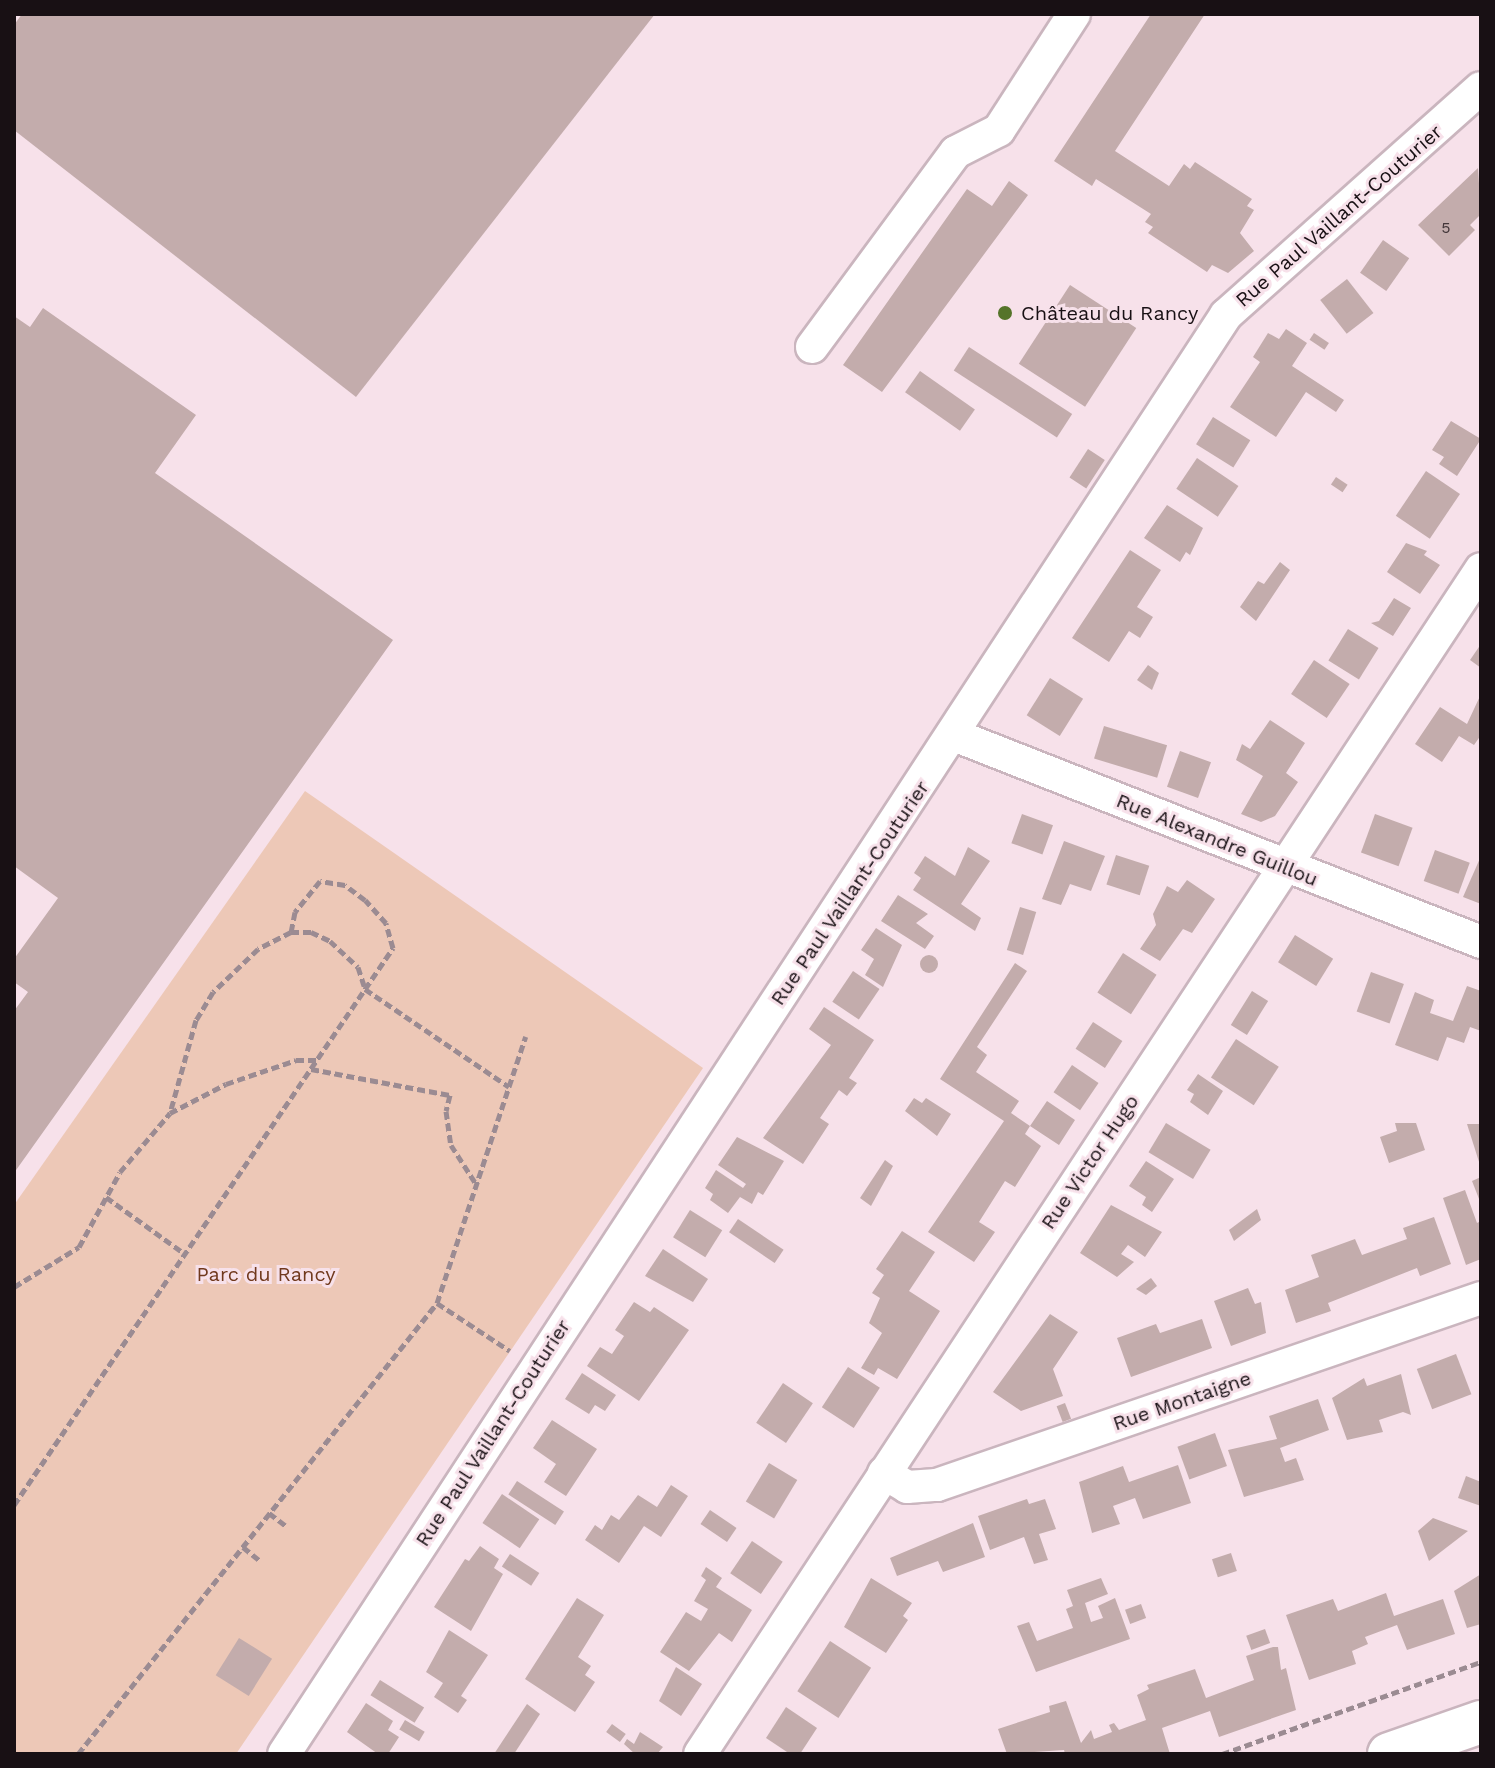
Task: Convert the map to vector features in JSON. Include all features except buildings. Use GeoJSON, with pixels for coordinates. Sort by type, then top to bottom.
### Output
{"type":"FeatureCollection","features":[{"type":"Feature","properties":{"kind":"main road"},"geometry":{"type":"LineString","coordinates":[[1389,1754],[1481,1722]]}},
{"type":"Feature","properties":{"kind":"street"},"geometry":{"type":"LineString","coordinates":[[812,347],[956,152],[999,130],[1074,14]]}},
{"type":"Feature","properties":{"kind":"street","name":"Rue Paul Vaillant-Couturier"},"geometry":{"type":"LineString","coordinates":[[284,1754],[954,735],[1226,315],[1481,88]]}},
{"type":"Feature","properties":{"kind":"street","name":"Rue Victor Hugo"},"geometry":{"type":"LineString","coordinates":[[700,1754],[1481,569]]}},
{"type":"Feature","properties":{"kind":"street","name":"Rue Alexandre Guillou"},"geometry":{"type":"LineString","coordinates":[[954,735],[1481,942]]}},
{"type":"Feature","properties":{"kind":"street","name":"Rue Montaigne"},"geometry":{"type":"LineString","coordinates":[[884,1473],[907,1487],[937,1485],[1481,1298]]}},
{"type":"Feature","properties":{"kind":"path"},"geometry":{"type":"LineString","coordinates":[[14,1505],[393,948],[386,923],[365,900],[345,885],[320,881],[295,912],[291,932]]}},
{"type":"Feature","properties":{"kind":"path"},"geometry":{"type":"LineString","coordinates":[[14,1287],[79,1247],[106,1197],[170,1113],[196,1020],[213,992],[258,949],[291,932],[311,932],[344,951],[358,967],[365,989],[509,1087]]}},
{"type":"Feature","properties":{"kind":"path"},"geometry":{"type":"LineString","coordinates":[[78,1754],[437,1303],[526,1036]]}},
{"type":"Feature","properties":{"kind":"path"},"geometry":{"type":"LineString","coordinates":[[170,1113],[226,1084],[296,1060],[317,1060]]}},
{"type":"Feature","properties":{"kind":"path"},"geometry":{"type":"LineString","coordinates":[[311,1069],[450,1095],[451,1145],[476,1184]]}},
{"type":"Feature","properties":{"kind":"path"},"geometry":{"type":"LineString","coordinates":[[106,1197],[185,1254]]}},
{"type":"Feature","properties":{"kind":"path"},"geometry":{"type":"LineString","coordinates":[[437,1303],[520,1357]]}},
{"type":"Feature","properties":{"kind":"path"},"geometry":{"type":"LineString","coordinates":[[269,1513],[286,1526]]}},
{"type":"Feature","properties":{"kind":"path"},"geometry":{"type":"LineString","coordinates":[[243,1547],[259,1560]]}},
{"type":"Feature","properties":{"kind":"path"},"geometry":{"type":"LineString","coordinates":[[1222,1754],[1481,1662]]}},
{"type":"Feature","properties":{"kind":"green space","name":"Parc du Rancy"},"geometry":{"type":"Polygon","coordinates":[[[305,791],[703,1068],[236,1754],[14,1754],[14,1205],[305,791]]]}},
{"type":"Feature","properties":{"kind":"place","name":"Château du Rancy"},"geometry":{"type":"Point","coordinates":[1005,313]}}]}
